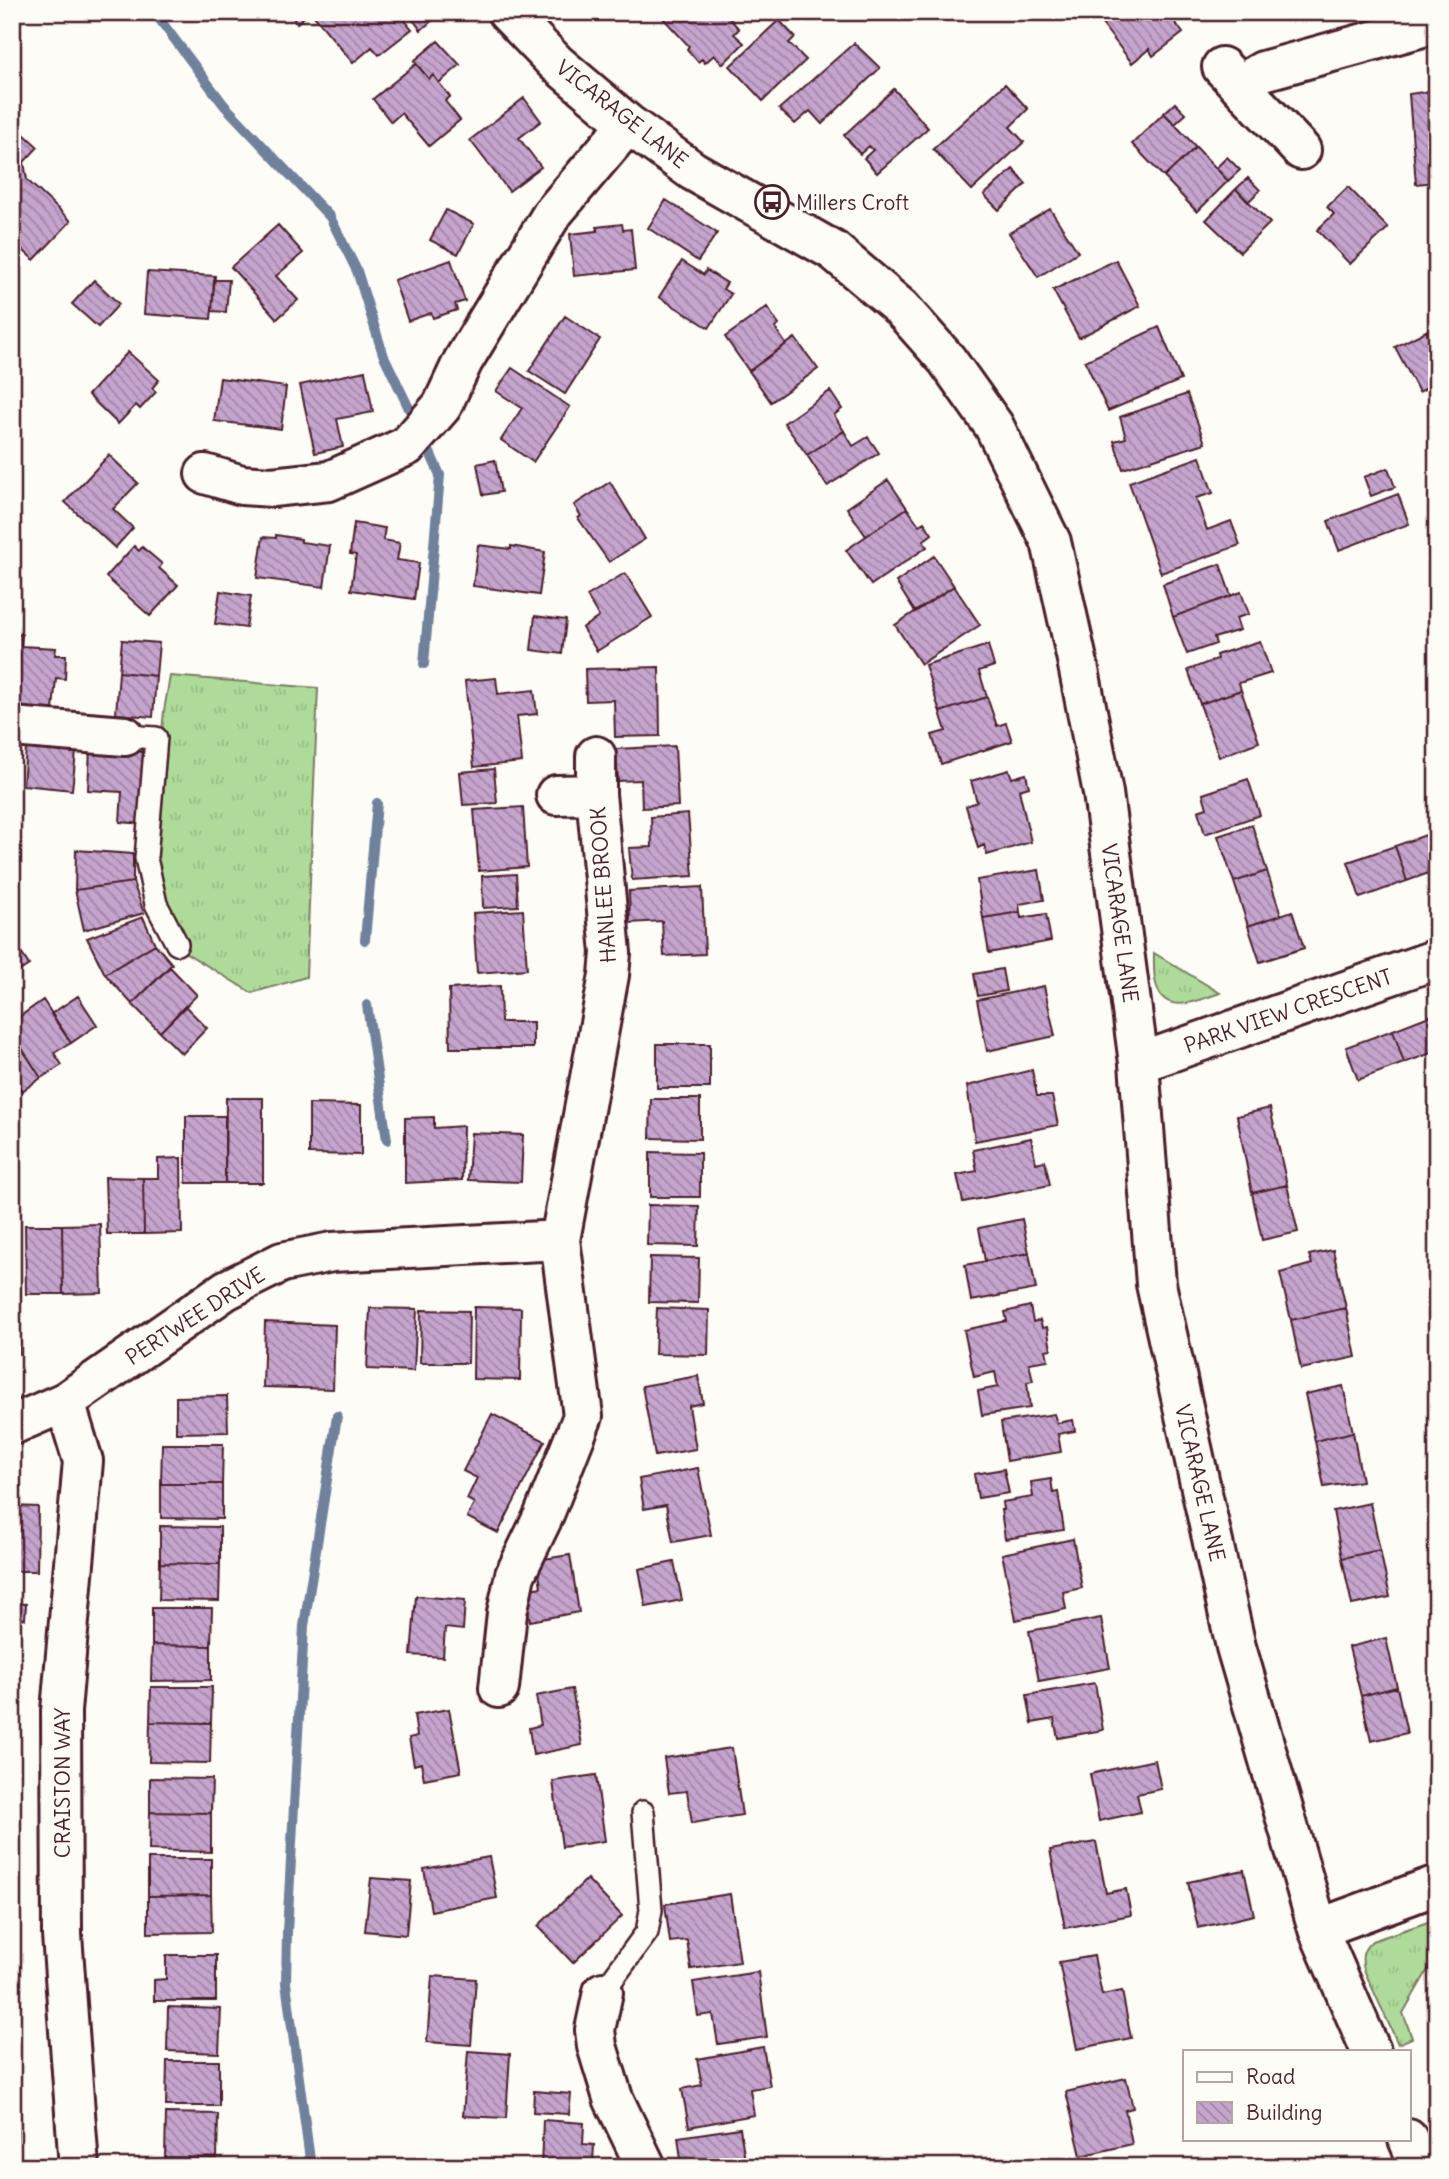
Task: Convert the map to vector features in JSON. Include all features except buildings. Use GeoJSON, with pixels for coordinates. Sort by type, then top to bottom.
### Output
{"type":"FeatureCollection","features":[{"type":"Feature","properties":{"kind":"street","name":"VICARAGE LANE"},"geometry":{"type":"LineString","coordinates":[[507,12],[556,64],[628,124],[693,171],[834,251],[901,308],[947,360],[994,426],[1051,542],[1103,793],[1139,1063],[1156,1284],[1236,1647],[1318,1929],[1371,2050]]}},
{"type":"Feature","properties":{"kind":"street"},"geometry":{"type":"LineString","coordinates":[[1301,150],[1232,77],[1251,78],[1263,71],[1437,23]]}},
{"type":"Feature","properties":{"kind":"street"},"geometry":{"type":"LineString","coordinates":[[205,474],[243,499],[272,487],[330,481],[407,446],[442,406],[463,361],[552,214],[628,124]]}},
{"type":"Feature","properties":{"kind":"street"},"geometry":{"type":"LineString","coordinates":[[12,727],[125,736]]}},
{"type":"Feature","properties":{"kind":"street","name":"HANLEE BROOK"},"geometry":{"type":"LineString","coordinates":[[560,1240],[611,953],[596,794],[596,756]]}},
{"type":"Feature","properties":{"kind":"street","name":"HANLEE BROOK"},"geometry":{"type":"LineString","coordinates":[[556,795],[596,794]]}},
{"type":"Feature","properties":{"kind":"street","name":"PARK VIEW CRESCENT"},"geometry":{"type":"LineString","coordinates":[[1139,1063],[1437,958]]}},
{"type":"Feature","properties":{"kind":"street"},"geometry":{"type":"LineString","coordinates":[[499,1688],[507,1613],[515,1575],[543,1517],[583,1416],[560,1240]]}},
{"type":"Feature","properties":{"kind":"street","name":"PERTWEE DRIVE"},"geometry":{"type":"LineString","coordinates":[[12,1425],[65,1402],[226,1290],[282,1262],[332,1252],[560,1240]]}},
{"type":"Feature","properties":{"kind":"street","name":"CRAISTON WAY"},"geometry":{"type":"LineString","coordinates":[[65,1402],[83,1461],[61,1711],[62,1935],[79,2167]]}},
{"type":"Feature","properties":{"kind":"street"},"geometry":{"type":"LineString","coordinates":[[1318,1929],[1437,1885]]}},
{"type":"Feature","properties":{"kind":"street"},"geometry":{"type":"LineString","coordinates":[[603,1992],[595,2030],[597,2046],[613,2098],[646,2167]]}},
{"type":"Feature","properties":{"kind":"street"},"geometry":{"type":"LineString","coordinates":[[1408,2140],[1420,2167]]}},
{"type":"Feature","properties":{"kind":"lane"},"geometry":{"type":"LineString","coordinates":[[125,736],[156,738],[146,858],[156,904],[177,944]]}},
{"type":"Feature","properties":{"kind":"lane"},"geometry":{"type":"LineString","coordinates":[[603,1992],[647,1932],[651,1910],[643,1812]]}},
{"type":"Feature","properties":{"kind":"green space"},"geometry":{"type":"Polygon","coordinates":[[[170,676],[318,688],[306,977],[252,993],[183,951],[149,865],[170,676]]]}},
{"type":"Feature","properties":{"kind":"green space"},"geometry":{"type":"Polygon","coordinates":[[[1154,953],[1220,993],[1185,1004],[1168,1001],[1162,996],[1156,983],[1154,953]]]}},
{"type":"Feature","properties":{"kind":"green space"},"geometry":{"type":"Polygon","coordinates":[[[1437,1919],[1437,1954],[1403,2013],[1412,2038],[1398,2044],[1364,1970],[1363,1954],[1372,1941],[1437,1919]]]}},
{"type":"Feature","properties":{"kind":"waterway"},"geometry":{"type":"LineString","coordinates":[[154,12],[224,105],[330,217],[357,271],[383,354],[416,423]]}},
{"type":"Feature","properties":{"kind":"waterway"},"geometry":{"type":"LineString","coordinates":[[423,437],[440,475],[424,664]]}},
{"type":"Feature","properties":{"kind":"waterway"},"geometry":{"type":"LineString","coordinates":[[365,940],[377,803]]}},
{"type":"Feature","properties":{"kind":"waterway"},"geometry":{"type":"LineString","coordinates":[[367,1005],[387,1140]]}},
{"type":"Feature","properties":{"kind":"waterway"},"geometry":{"type":"LineString","coordinates":[[311,2167],[286,1983],[287,1932],[304,1626],[337,1416]]}},
{"type":"Feature","properties":{"kind":"place","name":"Millers Croft"},"geometry":{"type":"Point","coordinates":[772,202]}}]}
